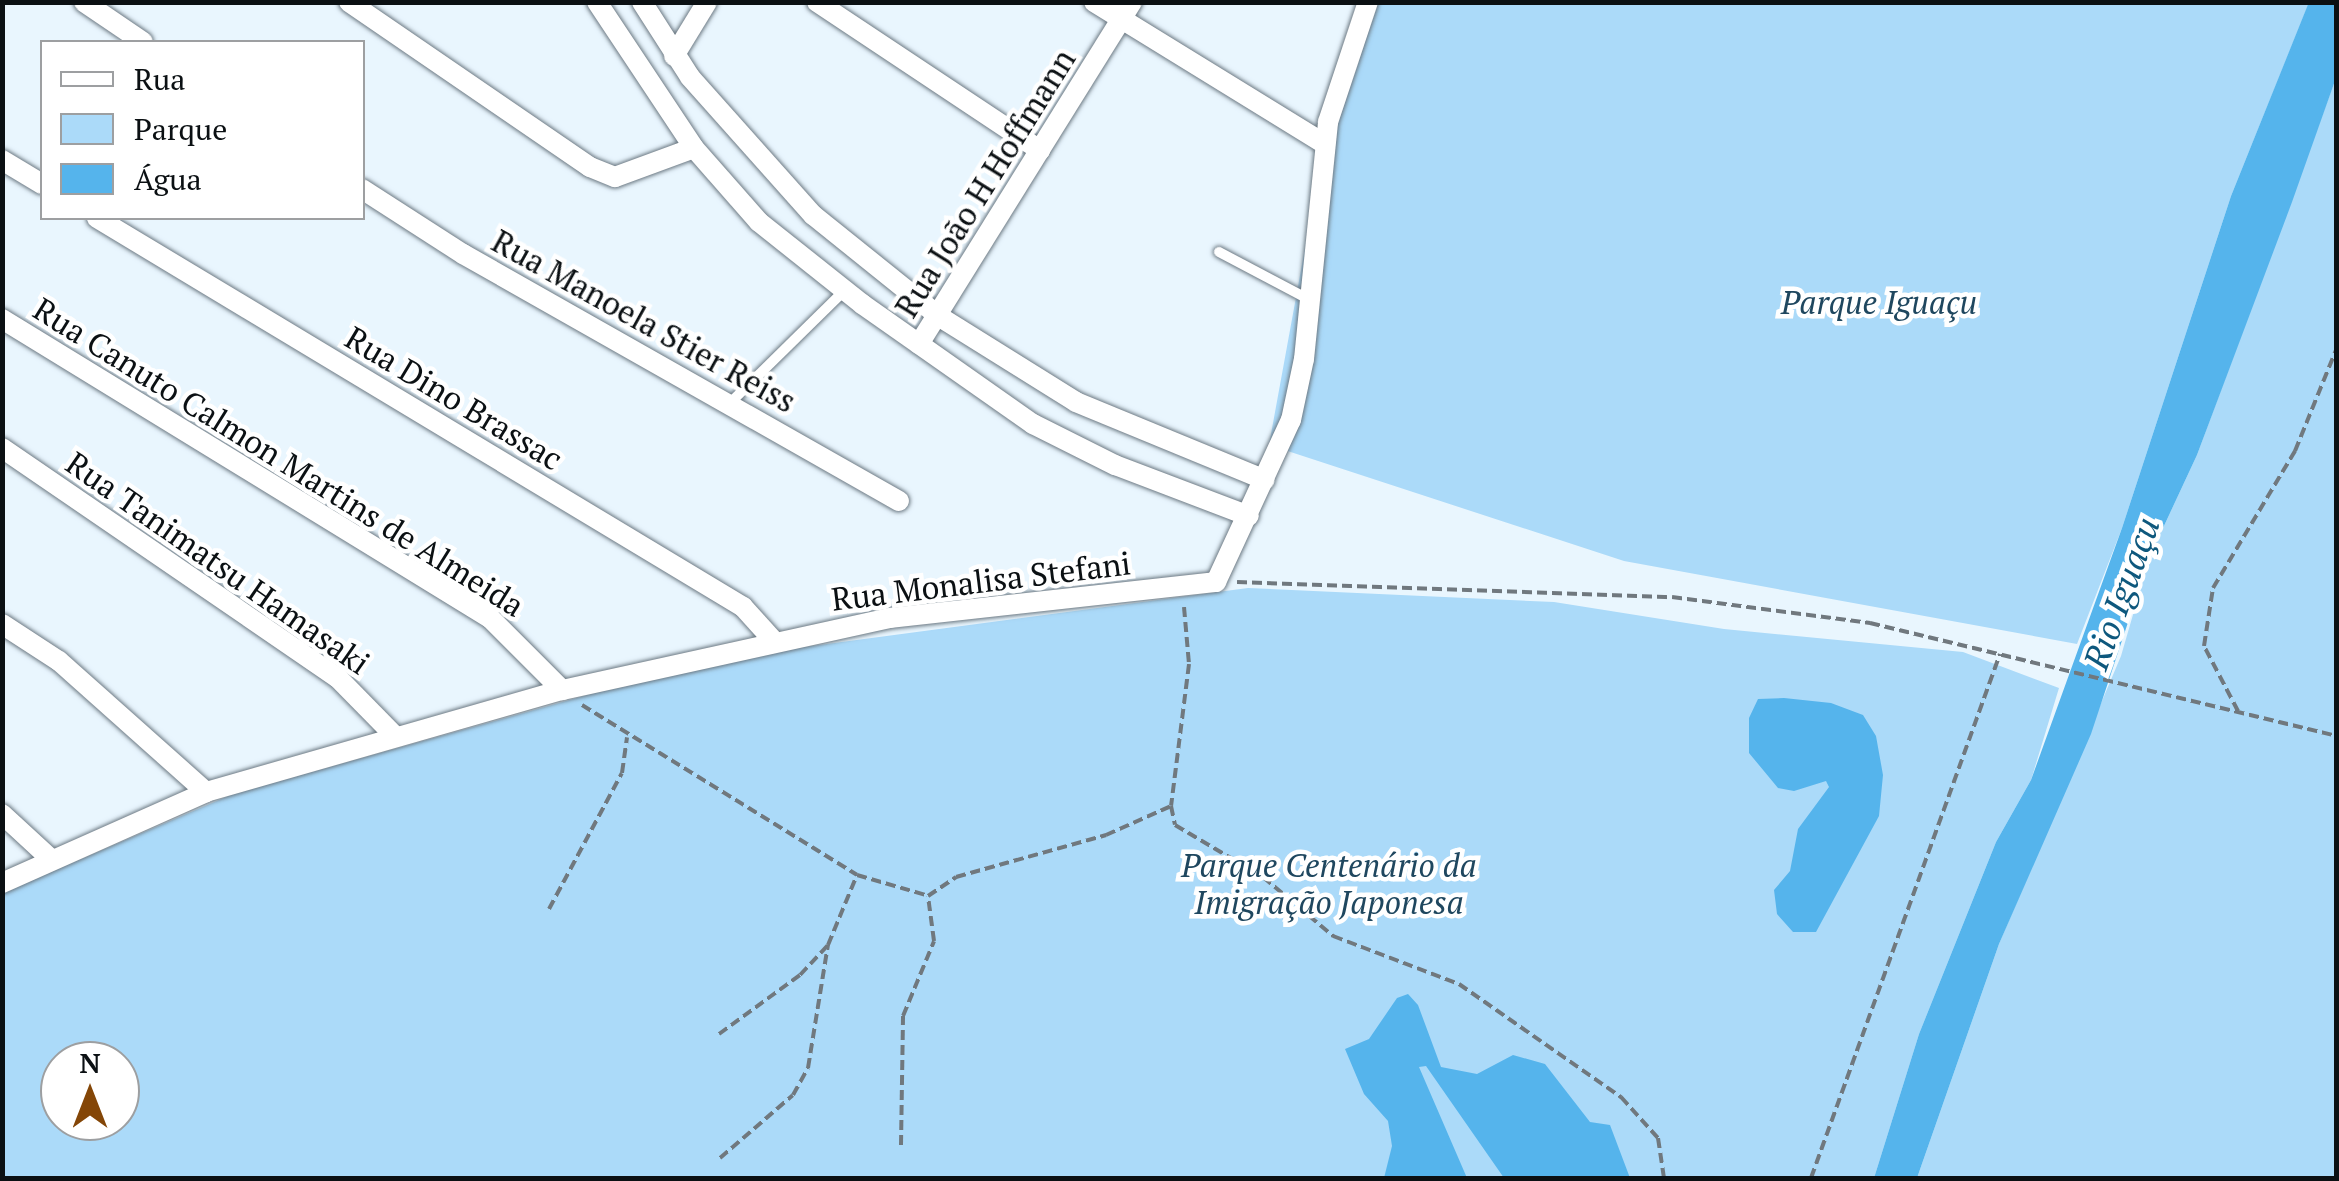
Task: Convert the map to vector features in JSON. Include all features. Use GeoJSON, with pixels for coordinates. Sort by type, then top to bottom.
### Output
{"type":"FeatureCollection","features":[{"type":"Feature","properties":{"kind":"street"},"geometry":{"type":"LineString","coordinates":[[84,2],[140,40]]}},
{"type":"Feature","properties":{"kind":"street"},"geometry":{"type":"LineString","coordinates":[[349,2],[590,166],[615,177],[694,148]]}},
{"type":"Feature","properties":{"kind":"street"},"geometry":{"type":"LineString","coordinates":[[642,2],[674,56],[813,215],[940,317],[1076,402],[1266,480]]}},
{"type":"Feature","properties":{"kind":"street"},"geometry":{"type":"LineString","coordinates":[[674,56],[706,2]]}},
{"type":"Feature","properties":{"kind":"street"},"geometry":{"type":"LineString","coordinates":[[817,2],[1040,150]]}},
{"type":"Feature","properties":{"kind":"street"},"geometry":{"type":"LineString","coordinates":[[1094,2],[1127,11],[1324,144]]}},
{"type":"Feature","properties":{"kind":"street"},"geometry":{"type":"LineString","coordinates":[[1216,582],[1291,420],[1311,300],[1324,144],[1368,2]]}},
{"type":"Feature","properties":{"kind":"street"},"geometry":{"type":"LineString","coordinates":[[596,5],[694,148],[759,222],[845,290],[1034,424],[1115,465],[1249,516]]}},
{"type":"Feature","properties":{"kind":"street","name":"Rua João H Hoffmann"},"geometry":{"type":"LineString","coordinates":[[920,344],[1127,11]]}},
{"type":"Feature","properties":{"kind":"street"},"geometry":{"type":"LineString","coordinates":[[2,160],[40,183]]}},
{"type":"Feature","properties":{"kind":"street","name":"Rua Manoela Stier Reiss"},"geometry":{"type":"LineString","coordinates":[[365,191],[463,254],[898,501]]}},
{"type":"Feature","properties":{"kind":"street","name":"Rua Dino Brassac"},"geometry":{"type":"LineString","coordinates":[[101,220],[743,607],[772,639]]}},
{"type":"Feature","properties":{"kind":"street","name":"Rua Canuto Calmon Martins de Almeida"},"geometry":{"type":"LineString","coordinates":[[2,319],[490,618],[562,690]]}},
{"type":"Feature","properties":{"kind":"street","name":"Rua Tanimatsu Hamasaki"},"geometry":{"type":"LineString","coordinates":[[3,449],[337,677],[393,734]]}},
{"type":"Feature","properties":{"kind":"street","name":"Rua Monalisa Stefani"},"geometry":{"type":"LineString","coordinates":[[2,883],[206,792],[393,734],[562,690],[772,639],[890,618],[1182,589],[1216,582]]}},
{"type":"Feature","properties":{"kind":"street"},"geometry":{"type":"LineString","coordinates":[[2,624],[59,661],[206,792]]}},
{"type":"Feature","properties":{"kind":"street"},"geometry":{"type":"LineString","coordinates":[[2,814],[52,860]]}},
{"type":"Feature","properties":{"kind":"lane"},"geometry":{"type":"LineString","coordinates":[[1220,252],[1311,300]]}},
{"type":"Feature","properties":{"kind":"lane"},"geometry":{"type":"LineString","coordinates":[[730,403],[845,290]]}},
{"type":"Feature","properties":{"kind":"path"},"geometry":{"type":"LineString","coordinates":[[2238,712],[2204,646],[2213,588],[2295,451],[2336,350]]}},
{"type":"Feature","properties":{"kind":"path"},"geometry":{"type":"LineString","coordinates":[[1216,582],[1672,597],[1870,622],[2152,686],[2336,736]]}},
{"type":"Feature","properties":{"kind":"path"},"geometry":{"type":"LineString","coordinates":[[1182,589],[1186,725],[1171,806],[1184,835],[1263,877],[1333,936],[1459,984],[1621,1097],[1658,1138],[1664,1178]]}},
{"type":"Feature","properties":{"kind":"path"},"geometry":{"type":"LineString","coordinates":[[1811,1178],[2000,654]]}},
{"type":"Feature","properties":{"kind":"path"},"geometry":{"type":"LineString","coordinates":[[562,690],[627,737],[857,875],[928,896]]}},
{"type":"Feature","properties":{"kind":"path"},"geometry":{"type":"LineString","coordinates":[[549,909],[622,773],[627,737]]}},
{"type":"Feature","properties":{"kind":"path"},"geometry":{"type":"LineString","coordinates":[[928,896],[956,876],[1106,834],[1171,806]]}},
{"type":"Feature","properties":{"kind":"path"},"geometry":{"type":"LineString","coordinates":[[720,1158],[792,1096],[808,1068],[828,945],[857,875]]}},
{"type":"Feature","properties":{"kind":"path"},"geometry":{"type":"LineString","coordinates":[[900,1146],[903,1016],[934,941],[928,896]]}},
{"type":"Feature","properties":{"kind":"path"},"geometry":{"type":"LineString","coordinates":[[719,1034],[800,975],[828,945]]}},
{"type":"Feature","properties":{"kind":"green space","name":"Parque Iguaçu"},"geometry":{"type":"Polygon","coordinates":[[[1371,3],[2309,3],[2231,196],[2122,528],[2077,644],[1624,561],[1269,445],[1322,155],[1371,3]]]}},
{"type":"Feature","properties":{"kind":"green space"},"geometry":{"type":"Polygon","coordinates":[[[2336,78],[2336,1178],[1917,1178],[1999,944],[2121,656],[2150,556],[2197,455],[2336,78]]]}},
{"type":"Feature","properties":{"kind":"green space","name":"Parque Centenário da Imigração Japonesa"},"geometry":{"type":"Polygon","coordinates":[[[1248,588],[1554,602],[1724,629],[1963,652],[2059,688],[2031,780],[1996,842],[1919,1034],[1874,1178],[3,1178],[2,893],[233,794],[591,694],[789,649],[1248,588]]]}},
{"type":"Feature","properties":{"kind":"water","name":"Rio Iguaçu"},"geometry":{"type":"Polygon","coordinates":[[[2309,2],[2336,3],[2336,78],[2292,202],[2197,455],[2150,556],[2091,734],[1999,944],[1917,1178],[1874,1178],[1919,1034],[1996,842],[2031,780],[2122,528],[2231,196],[2309,2]]]}},
{"type":"Feature","properties":{"kind":"water"},"geometry":{"type":"Polygon","coordinates":[[[1758,699],[1831,703],[1863,715],[1876,736],[1883,775],[1879,816],[1816,932],[1793,932],[1777,914],[1774,890],[1790,871],[1798,829],[1829,787],[1826,781],[1794,791],[1778,788],[1749,753],[1749,718],[1758,699]]]}},
{"type":"Feature","properties":{"kind":"water"},"geometry":{"type":"Polygon","coordinates":[[[1408,994],[1418,1005],[1441,1067],[1477,1074],[1513,1055],[1545,1064],[1590,1122],[1610,1125],[1630,1178],[1504,1178],[1426,1066],[1419,1067],[1467,1178],[1384,1178],[1392,1146],[1388,1121],[1364,1094],[1345,1049],[1369,1039],[1397,998],[1408,994]]]}}]}
